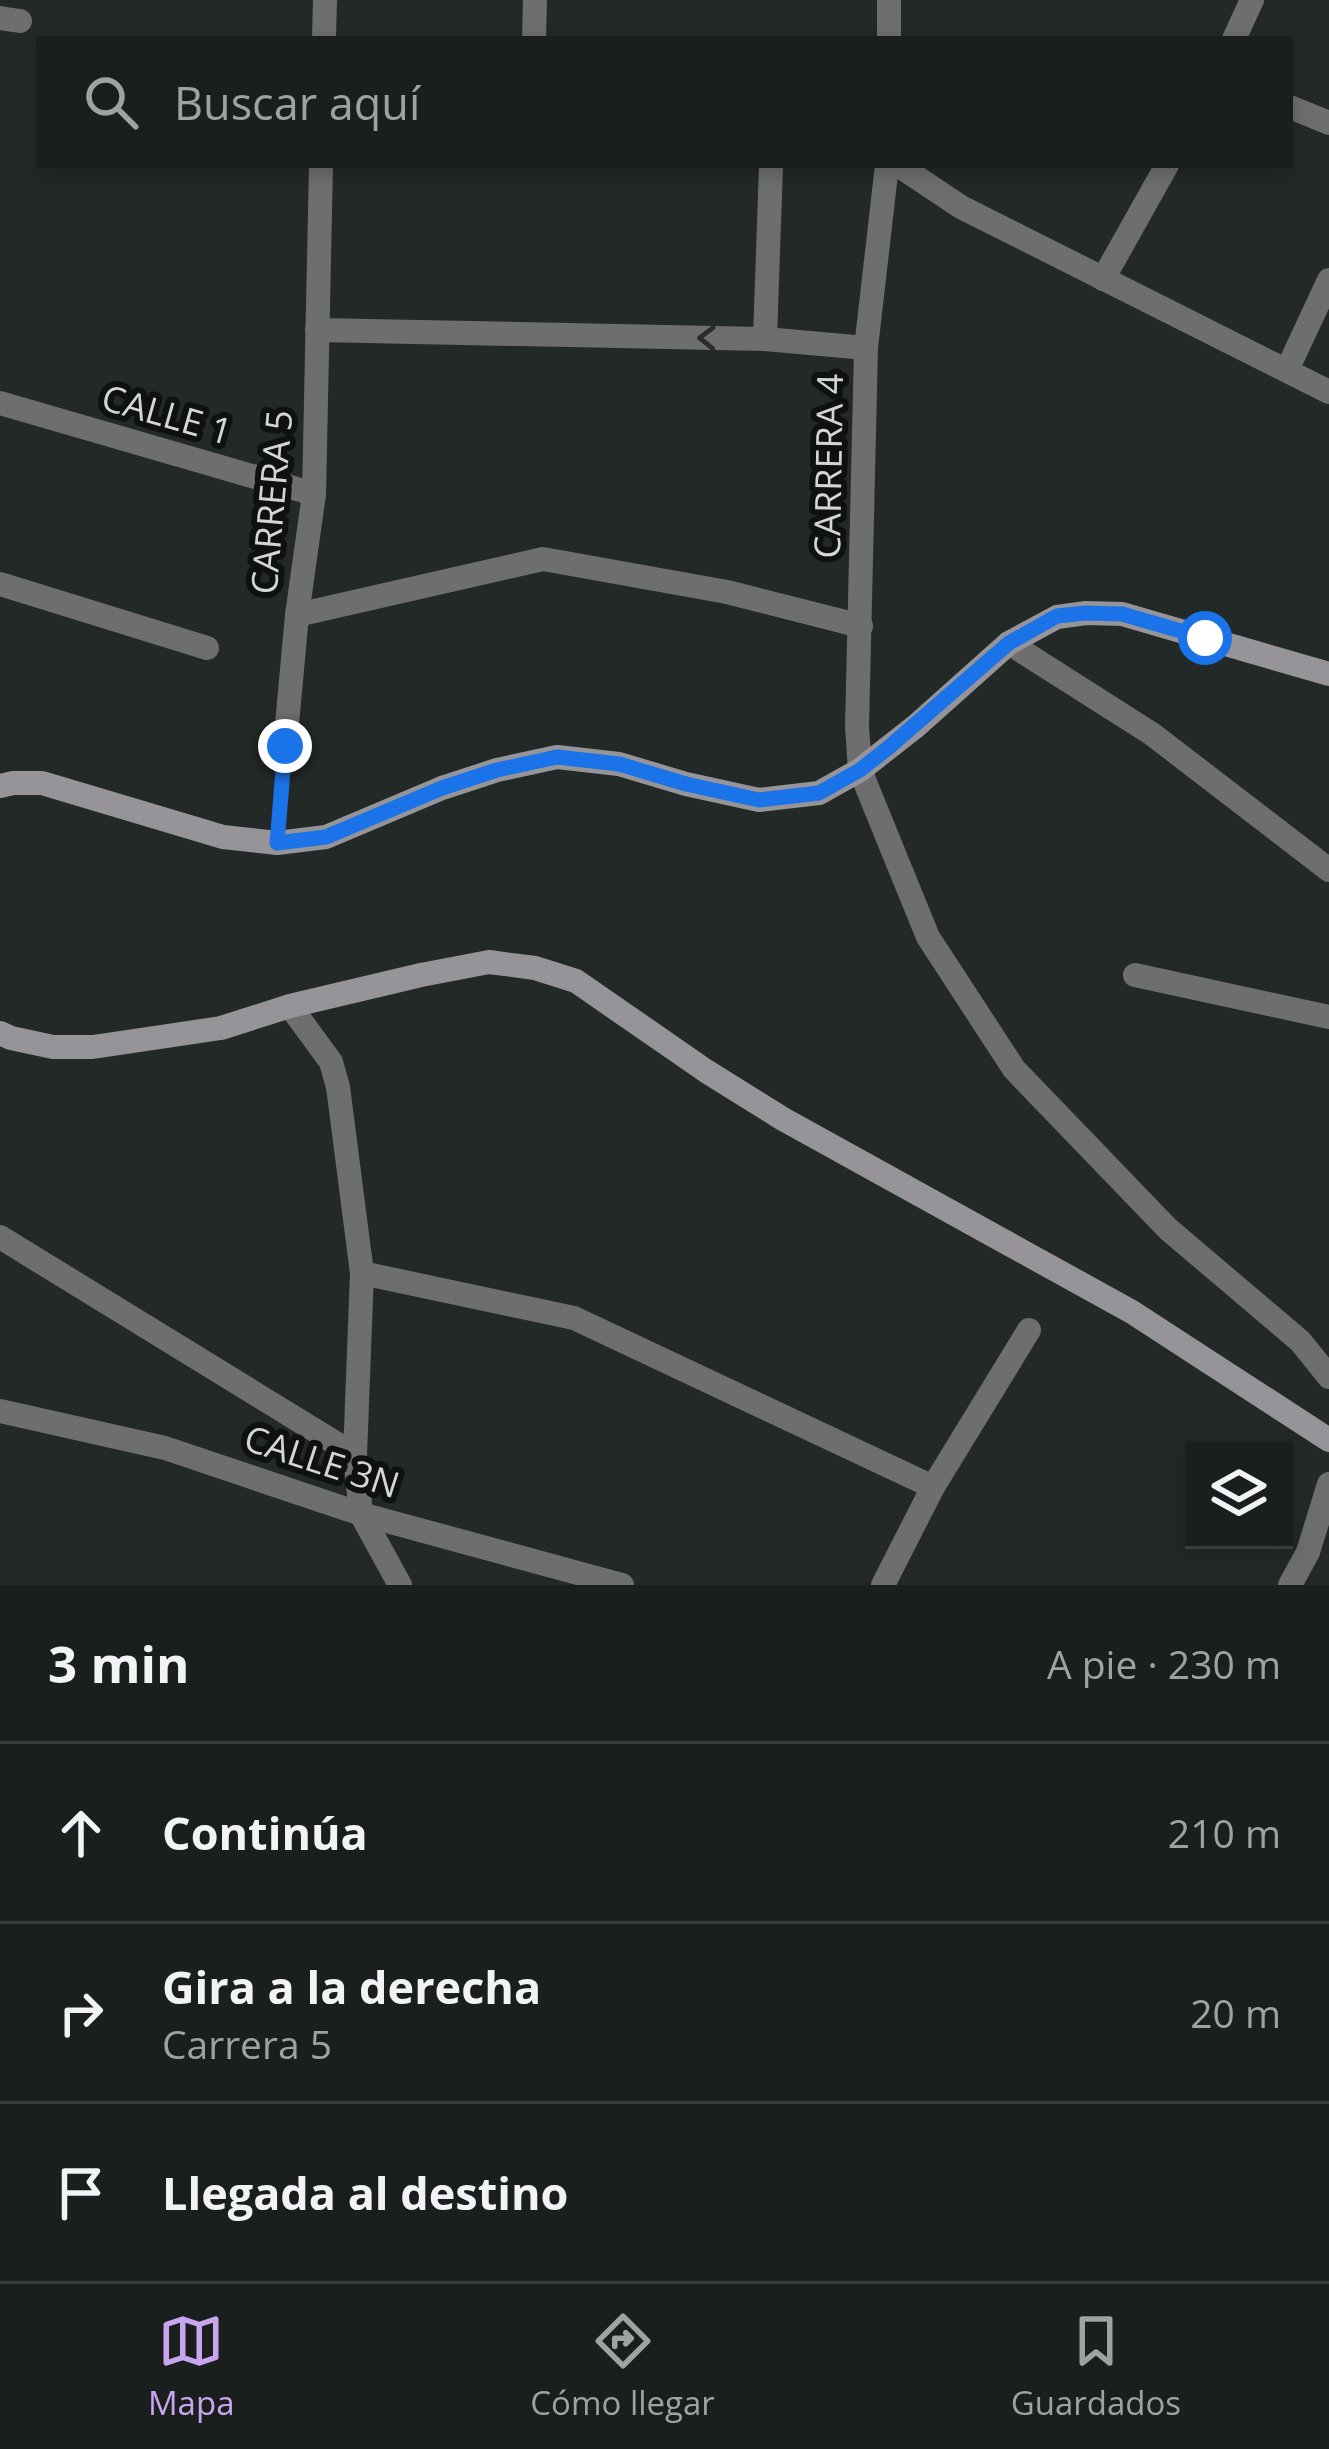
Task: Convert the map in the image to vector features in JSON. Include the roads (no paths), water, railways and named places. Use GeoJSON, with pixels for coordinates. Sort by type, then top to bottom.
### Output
{"type":"FeatureCollection","features":[{"type":"Feature","properties":{"kind":"main road"},"geometry":{"type":"LineString","coordinates":[[0,786],[42,783],[223,837],[277,843],[326,837],[442,788],[557,757],[619,764],[759,800],[819,793],[860,770],[916,726],[1009,643],[1057,616],[1086,613],[1122,614],[1329,674]]}},
{"type":"Feature","properties":{"kind":"main road"},"geometry":{"type":"LineString","coordinates":[[0,1033],[52,1047],[92,1047],[221,1028],[290,1006],[489,962],[535,968],[575,981],[783,1119],[1132,1312],[1329,1440]]}},
{"type":"Feature","properties":{"kind":"street"},"geometry":{"type":"LineString","coordinates":[[324,36],[325,0]]}},
{"type":"Feature","properties":{"kind":"street"},"geometry":{"type":"LineString","coordinates":[[534,36],[536,0]]}},
{"type":"Feature","properties":{"kind":"street"},"geometry":{"type":"LineString","coordinates":[[889,0],[889,36]]}},
{"type":"Feature","properties":{"kind":"street"},"geometry":{"type":"LineString","coordinates":[[1235,36],[1252,0]]}},
{"type":"Feature","properties":{"kind":"street"},"geometry":{"type":"LineString","coordinates":[[1293,108],[1329,123]]}},
{"type":"Feature","properties":{"kind":"street","name":"CARRERA 5"},"geometry":{"type":"LineString","coordinates":[[285,746],[314,494],[321,168]]}},
{"type":"Feature","properties":{"kind":"street"},"geometry":{"type":"LineString","coordinates":[[765,339],[771,168]]}},
{"type":"Feature","properties":{"kind":"street","name":"CARRERA 4"},"geometry":{"type":"LineString","coordinates":[[887,168],[866,348],[857,727],[860,770],[928,937],[1014,1070],[1168,1229],[1300,1341],[1329,1377]]}},
{"type":"Feature","properties":{"kind":"street"},"geometry":{"type":"LineString","coordinates":[[902,168],[961,207],[1329,392]]}},
{"type":"Feature","properties":{"kind":"street"},"geometry":{"type":"LineString","coordinates":[[1103,279],[1165,168]]}},
{"type":"Feature","properties":{"kind":"street"},"geometry":{"type":"LineString","coordinates":[[1287,370],[1329,280]]}},
{"type":"Feature","properties":{"kind":"street"},"geometry":{"type":"LineString","coordinates":[[317,330],[765,339],[866,348]]}},
{"type":"Feature","properties":{"kind":"street","name":"CALLE 1"},"geometry":{"type":"LineString","coordinates":[[0,403],[314,494]]}},
{"type":"Feature","properties":{"kind":"street"},"geometry":{"type":"LineString","coordinates":[[297,615],[543,559],[727,592],[861,626]]}},
{"type":"Feature","properties":{"kind":"street"},"geometry":{"type":"LineString","coordinates":[[0,584],[207,648]]}},
{"type":"Feature","properties":{"kind":"street"},"geometry":{"type":"LineString","coordinates":[[1009,643],[1152,734],[1329,870]]}},
{"type":"Feature","properties":{"kind":"street"},"geometry":{"type":"LineString","coordinates":[[1135,975],[1329,1017]]}},
{"type":"Feature","properties":{"kind":"street"},"geometry":{"type":"LineString","coordinates":[[290,1006],[331,1063],[338,1087],[362,1273],[355,1455],[361,1514],[400,1585]]}},
{"type":"Feature","properties":{"kind":"street"},"geometry":{"type":"LineString","coordinates":[[0,1237],[355,1455]]}},
{"type":"Feature","properties":{"kind":"street"},"geometry":{"type":"LineString","coordinates":[[362,1273],[574,1318],[933,1487]]}},
{"type":"Feature","properties":{"kind":"street"},"geometry":{"type":"LineString","coordinates":[[883,1585],[933,1487],[1029,1330]]}},
{"type":"Feature","properties":{"kind":"street","name":"CALLE 3N"},"geometry":{"type":"LineString","coordinates":[[0,1411],[165,1448],[361,1514],[622,1585]]}},
{"type":"Feature","properties":{"kind":"street"},"geometry":{"type":"LineString","coordinates":[[1290,1585],[1318,1558],[1329,1484]]}}]}
